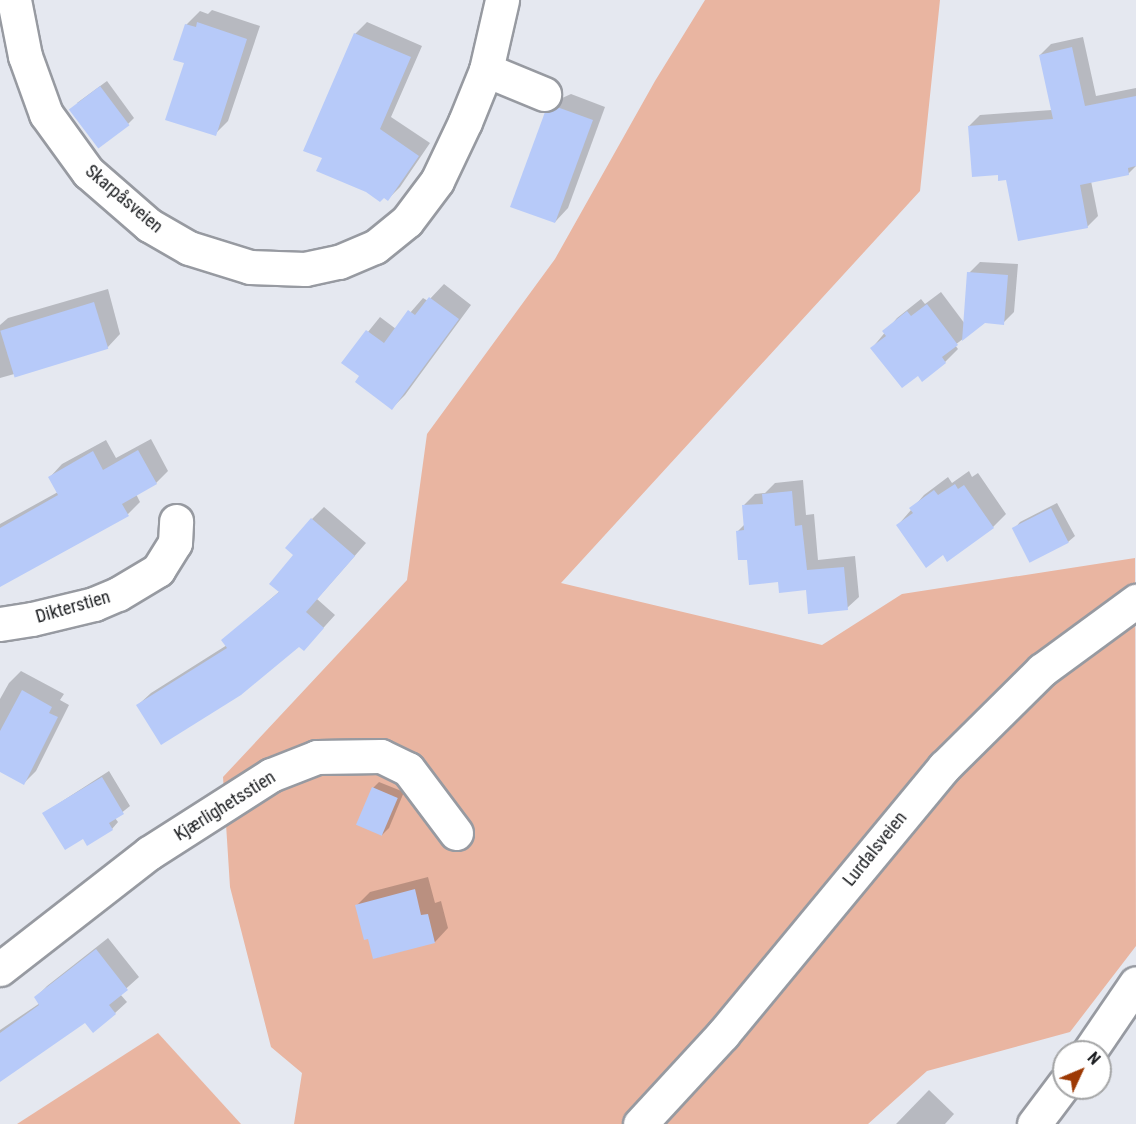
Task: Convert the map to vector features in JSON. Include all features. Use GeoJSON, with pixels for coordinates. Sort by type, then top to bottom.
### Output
{"type":"FeatureCollection","features":[{"type":"Feature","properties":{"kind":"street","name":"Skarpåsveien"},"geometry":{"type":"LineString","coordinates":[[14,0],[25,56],[46,114],[88,172],[159,231],[189,248],[250,267],[305,269],[339,262],[375,246],[407,221],[436,180],[486,70],[502,0]]}},
{"type":"Feature","properties":{"kind":"street"},"geometry":{"type":"LineString","coordinates":[[486,70],[544,94]]}},
{"type":"Feature","properties":{"kind":"street","name":"Dikterstien"},"geometry":{"type":"LineString","coordinates":[[0,624],[94,604],[118,594],[158,570],[175,543],[176,521]]}},
{"type":"Feature","properties":{"kind":"street","name":"Lurdalsveien"},"geometry":{"type":"LineString","coordinates":[[640,1124],[723,1034],[944,767],[1042,670],[1133,609]]}},
{"type":"Feature","properties":{"kind":"street","name":"Kjærlighetsstien"},"geometry":{"type":"LineString","coordinates":[[0,969],[149,853],[271,775],[317,757],[381,756],[408,769],[456,833]]}},
{"type":"Feature","properties":{"kind":"street"},"geometry":{"type":"LineString","coordinates":[[1097,1040],[1136,983]]}},
{"type":"Feature","properties":{"kind":"street"},"geometry":{"type":"LineString","coordinates":[[1034,1124],[1052,1100]]}},
{"type":"Feature","properties":{"kind":"shaded area"},"geometry":{"type":"Polygon","coordinates":[[[705,0],[940,0],[920,191],[561,583],[822,645],[902,594],[1135,558],[1136,946],[1070,1032],[927,1071],[868,1124],[294,1124],[302,1073],[271,1047],[230,887],[223,777],[407,580],[427,434],[555,259],[655,81],[705,0]]]}},
{"type":"Feature","properties":{"kind":"shaded area"},"geometry":{"type":"Polygon","coordinates":[[[158,1033],[241,1124],[17,1124],[158,1033]]]}},
{"type":"Feature","properties":{"kind":"building"},"geometry":{"type":"Polygon","coordinates":[[[197,22],[247,39],[216,136],[165,120],[184,63],[173,60],[185,24],[196,27],[197,22]]]}},
{"type":"Feature","properties":{"kind":"building"},"geometry":{"type":"Polygon","coordinates":[[[354,33],[411,57],[380,129],[419,156],[388,201],[384,198],[380,202],[366,192],[316,171],[322,158],[303,151],[354,33]]]}},
{"type":"Feature","properties":{"kind":"building"},"geometry":{"type":"Polygon","coordinates":[[[1072,47],[1085,106],[1136,96],[1136,166],[1128,168],[1129,175],[1080,185],[1088,228],[1018,241],[1006,180],[998,181],[998,175],[972,177],[968,126],[1053,119],[1039,55],[1072,47]]]}},
{"type":"Feature","properties":{"kind":"building"},"geometry":{"type":"Polygon","coordinates":[[[100,86],[129,125],[98,149],[69,109],[100,86]]]}},
{"type":"Feature","properties":{"kind":"building"},"geometry":{"type":"Polygon","coordinates":[[[557,107],[593,120],[555,223],[510,207],[545,112],[557,107]]]}},
{"type":"Feature","properties":{"kind":"building"},"geometry":{"type":"Polygon","coordinates":[[[967,272],[1008,275],[1004,325],[985,323],[962,341],[967,272]]]}},
{"type":"Feature","properties":{"kind":"building"},"geometry":{"type":"Polygon","coordinates":[[[429,297],[459,319],[392,410],[355,382],[359,376],[341,363],[366,330],[384,343],[408,310],[415,315],[429,297]]]}},
{"type":"Feature","properties":{"kind":"building"},"geometry":{"type":"Polygon","coordinates":[[[94,302],[108,349],[15,378],[0,331],[94,302]]]}},
{"type":"Feature","properties":{"kind":"building"},"geometry":{"type":"Polygon","coordinates":[[[927,304],[958,345],[942,357],[946,363],[922,382],[918,376],[902,388],[870,348],[886,336],[882,331],[907,311],[911,316],[927,304]]]}},
{"type":"Feature","properties":{"kind":"building"},"geometry":{"type":"Polygon","coordinates":[[[138,450],[157,484],[122,504],[129,516],[0,587],[0,528],[58,495],[48,477],[93,451],[103,470],[138,450]]]}},
{"type":"Feature","properties":{"kind":"building"},"geometry":{"type":"Polygon","coordinates":[[[955,484],[958,489],[964,485],[994,528],[947,562],[943,555],[926,568],[896,525],[913,513],[909,508],[934,490],[938,495],[955,484]]]}},
{"type":"Feature","properties":{"kind":"building"},"geometry":{"type":"Polygon","coordinates":[[[792,491],[795,526],[802,525],[807,570],[844,567],[848,610],[808,614],[806,590],[779,593],[778,582],[749,585],[747,560],[738,560],[736,531],[744,530],[742,505],[763,504],[762,494],[792,491]]]}},
{"type":"Feature","properties":{"kind":"building"},"geometry":{"type":"Polygon","coordinates":[[[1051,508],[1069,543],[1030,563],[1012,528],[1051,508]]]}},
{"type":"Feature","properties":{"kind":"building"},"geometry":{"type":"Polygon","coordinates":[[[311,518],[355,556],[306,612],[324,628],[304,651],[299,647],[241,695],[161,745],[136,705],[227,648],[221,640],[279,592],[269,584],[293,555],[285,548],[311,518]]]}},
{"type":"Feature","properties":{"kind":"building"},"geometry":{"type":"Polygon","coordinates":[[[22,690],[52,707],[49,713],[58,717],[24,785],[0,772],[0,731],[22,690]]]}},
{"type":"Feature","properties":{"kind":"building"},"geometry":{"type":"Polygon","coordinates":[[[102,777],[124,814],[109,823],[113,830],[87,846],[83,839],[65,850],[42,813],[102,777]]]}},
{"type":"Feature","properties":{"kind":"building"},"geometry":{"type":"Polygon","coordinates":[[[372,787],[398,798],[382,836],[356,825],[372,787]]]}},
{"type":"Feature","properties":{"kind":"building"},"geometry":{"type":"Polygon","coordinates":[[[415,889],[421,915],[428,914],[435,943],[373,959],[368,939],[364,940],[355,905],[415,889]]]}},
{"type":"Feature","properties":{"kind":"building"},"geometry":{"type":"Polygon","coordinates":[[[96,949],[128,990],[109,1005],[116,1014],[93,1033],[85,1023],[0,1082],[0,1033],[39,1005],[34,997],[96,949]]]}}]}
